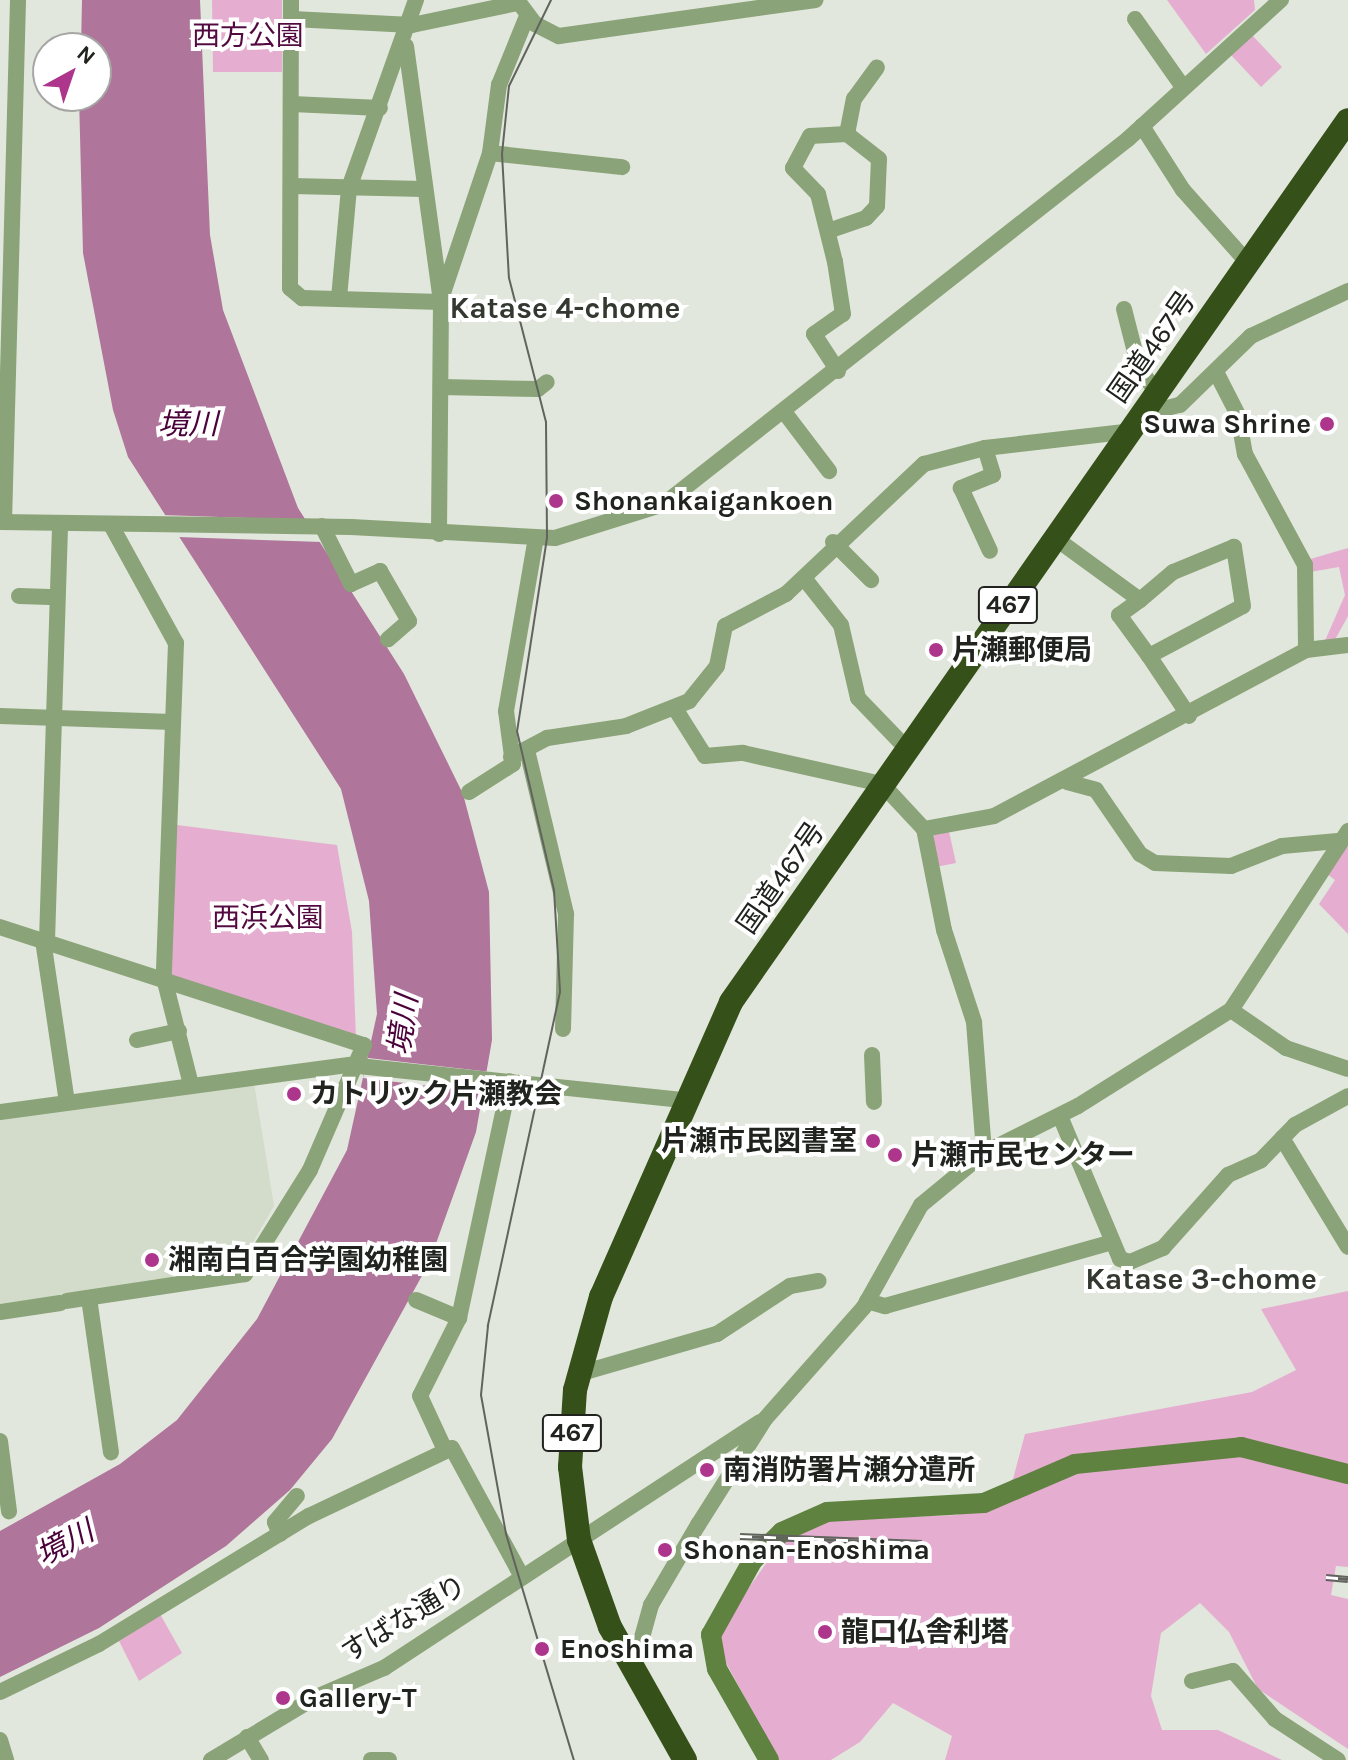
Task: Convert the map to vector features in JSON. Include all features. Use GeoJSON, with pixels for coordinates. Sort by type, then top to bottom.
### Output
{"type":"FeatureCollection","features":[{"type":"Feature","properties":{"kind":"highway","name":"国道467号"},"geometry":{"type":"LineString","coordinates":[[685,1760],[633,1671],[579,1540],[570,1467],[578,1374],[601,1297],[682,1100],[731,1002],[1348,120]]}},
{"type":"Feature","properties":{"kind":"street"},"geometry":{"type":"LineString","coordinates":[[18,0],[7,133],[2,522],[315,526],[536,538],[596,530],[664,504],[785,413],[1142,126],[1281,0]]}},
{"type":"Feature","properties":{"kind":"street"},"geometry":{"type":"LineString","coordinates":[[291,0],[290,288],[302,298],[441,302]]}},
{"type":"Feature","properties":{"kind":"street"},"geometry":{"type":"LineString","coordinates":[[339,298],[349,188],[406,46],[416,0]]}},
{"type":"Feature","properties":{"kind":"street"},"geometry":{"type":"LineString","coordinates":[[292,19],[412,25],[520,6],[559,36],[815,0]]}},
{"type":"Feature","properties":{"kind":"street"},"geometry":{"type":"LineString","coordinates":[[441,302],[490,153],[499,85],[520,6]]}},
{"type":"Feature","properties":{"kind":"street"},"geometry":{"type":"LineString","coordinates":[[1135,19],[1183,87]]}},
{"type":"Feature","properties":{"kind":"street"},"geometry":{"type":"LineString","coordinates":[[406,46],[441,302],[439,534]]}},
{"type":"Feature","properties":{"kind":"street"},"geometry":{"type":"LineString","coordinates":[[847,134],[854,99],[877,67]]}},
{"type":"Feature","properties":{"kind":"street"},"geometry":{"type":"LineString","coordinates":[[292,104],[380,108]]}},
{"type":"Feature","properties":{"kind":"street"},"geometry":{"type":"LineString","coordinates":[[1142,126],[1183,190],[1248,263]]}},
{"type":"Feature","properties":{"kind":"street"},"geometry":{"type":"LineString","coordinates":[[828,231],[866,218],[878,200],[879,159],[847,134],[810,136],[793,168],[818,194],[828,231],[843,314],[814,334],[838,371]]}},
{"type":"Feature","properties":{"kind":"street"},"geometry":{"type":"LineString","coordinates":[[490,153],[622,167]]}},
{"type":"Feature","properties":{"kind":"street"},"geometry":{"type":"LineString","coordinates":[[291,186],[424,189]]}},
{"type":"Feature","properties":{"kind":"street"},"geometry":{"type":"LineString","coordinates":[[511,757],[553,737],[676,710],[717,666],[725,626],[804,578],[833,542],[924,464],[985,448],[1137,422],[1180,405],[1261,330],[1348,291]]}},
{"type":"Feature","properties":{"kind":"street"},"geometry":{"type":"LineString","coordinates":[[1124,309],[1139,368],[1157,393]]}},
{"type":"Feature","properties":{"kind":"street"},"geometry":{"type":"LineString","coordinates":[[1216,372],[1238,415],[1245,454],[1305,565],[1306,650]]}},
{"type":"Feature","properties":{"kind":"street"},"geometry":{"type":"LineString","coordinates":[[441,387],[538,389],[547,382]]}},
{"type":"Feature","properties":{"kind":"street"},"geometry":{"type":"LineString","coordinates":[[785,413],[829,471]]}},
{"type":"Feature","properties":{"kind":"street"},"geometry":{"type":"LineString","coordinates":[[985,448],[993,475],[961,488],[990,551]]}},
{"type":"Feature","properties":{"kind":"street"},"geometry":{"type":"LineString","coordinates":[[60,524],[45,941],[67,1102]]}},
{"type":"Feature","properties":{"kind":"street"},"geometry":{"type":"LineString","coordinates":[[111,525],[176,643],[164,978],[191,1085]]}},
{"type":"Feature","properties":{"kind":"street"},"geometry":{"type":"LineString","coordinates":[[315,526],[351,584],[380,571],[409,621],[388,639]]}},
{"type":"Feature","properties":{"kind":"street"},"geometry":{"type":"LineString","coordinates":[[469,792],[512,767],[506,711],[536,538]]}},
{"type":"Feature","properties":{"kind":"street"},"geometry":{"type":"LineString","coordinates":[[1055,538],[1140,600]]}},
{"type":"Feature","properties":{"kind":"street"},"geometry":{"type":"LineString","coordinates":[[833,542],[871,580]]}},
{"type":"Feature","properties":{"kind":"street"},"geometry":{"type":"LineString","coordinates":[[1149,656],[1243,606],[1234,547],[1173,572],[1119,615],[1189,716]]}},
{"type":"Feature","properties":{"kind":"street"},"geometry":{"type":"LineString","coordinates":[[804,578],[841,625],[858,698],[907,749]]}},
{"type":"Feature","properties":{"kind":"street"},"geometry":{"type":"LineString","coordinates":[[19,596],[57,597]]}},
{"type":"Feature","properties":{"kind":"street"},"geometry":{"type":"LineString","coordinates":[[924,829],[994,816],[1066,782],[1306,650],[1348,645]]}},
{"type":"Feature","properties":{"kind":"street"},"geometry":{"type":"LineString","coordinates":[[676,710],[705,756],[743,753],[882,784],[924,829],[944,930],[974,1022],[984,1153]]}},
{"type":"Feature","properties":{"kind":"street"},"geometry":{"type":"LineString","coordinates":[[0,716],[172,722]]}},
{"type":"Feature","properties":{"kind":"street"},"geometry":{"type":"LineString","coordinates":[[527,750],[566,914],[563,1029]]}},
{"type":"Feature","properties":{"kind":"street"},"geometry":{"type":"LineString","coordinates":[[1066,782],[1096,790],[1140,854],[1155,863],[1231,866],[1282,846],[1343,836]]}},
{"type":"Feature","properties":{"kind":"street"},"geometry":{"type":"LineString","coordinates":[[633,1671],[651,1605],[765,1419],[867,1301],[921,1205],[984,1153],[1060,1116],[1231,1010],[1343,836]]}},
{"type":"Feature","properties":{"kind":"street"},"geometry":{"type":"LineString","coordinates":[[0,927],[364,1045],[360,1069],[340,1132]]}},
{"type":"Feature","properties":{"kind":"street"},"geometry":{"type":"LineString","coordinates":[[1231,1010],[1286,1048],[1347,1067]]}},
{"type":"Feature","properties":{"kind":"street"},"geometry":{"type":"LineString","coordinates":[[137,1040],[179,1031]]}},
{"type":"Feature","properties":{"kind":"street"},"geometry":{"type":"LineString","coordinates":[[872,1055],[874,1102]]}},
{"type":"Feature","properties":{"kind":"street"},"geometry":{"type":"LineString","coordinates":[[0,1312],[245,1274],[310,1170],[360,1069]]}},
{"type":"Feature","properties":{"kind":"street"},"geometry":{"type":"LineString","coordinates":[[0,1112],[191,1085],[360,1069],[510,1081],[682,1100]]}},
{"type":"Feature","properties":{"kind":"street"},"geometry":{"type":"LineString","coordinates":[[445,1450],[420,1396],[459,1318],[510,1081]]}},
{"type":"Feature","properties":{"kind":"street"},"geometry":{"type":"LineString","coordinates":[[1060,1116],[1120,1259],[1144,1260],[1228,1175],[1261,1160],[1282,1138],[1348,1096]]}},
{"type":"Feature","properties":{"kind":"street"},"geometry":{"type":"LineString","coordinates":[[1282,1138],[1348,1247]]}},
{"type":"Feature","properties":{"kind":"street"},"geometry":{"type":"LineString","coordinates":[[867,1301],[885,1306],[1112,1242]]}},
{"type":"Feature","properties":{"kind":"street"},"geometry":{"type":"LineString","coordinates":[[578,1374],[594,1375],[717,1334],[790,1286],[819,1281]]}},
{"type":"Feature","properties":{"kind":"street"},"geometry":{"type":"LineString","coordinates":[[89,1298],[111,1452]]}},
{"type":"Feature","properties":{"kind":"street"},"geometry":{"type":"LineString","coordinates":[[416,1300],[459,1318]]}},
{"type":"Feature","properties":{"kind":"street","name":"すばな通り"},"geometry":{"type":"LineString","coordinates":[[211,1760],[247,1737],[384,1668],[765,1419]]}},
{"type":"Feature","properties":{"kind":"street"},"geometry":{"type":"LineString","coordinates":[[0,1441],[9,1511]]}},
{"type":"Feature","properties":{"kind":"street"},"geometry":{"type":"LineString","coordinates":[[769,1760],[722,1681],[711,1635],[753,1560],[782,1532],[827,1512],[984,1503],[1075,1464],[1241,1447],[1348,1474]]}},
{"type":"Feature","properties":{"kind":"street"},"geometry":{"type":"LineString","coordinates":[[0,1692],[99,1644],[280,1534],[452,1448],[522,1577]]}},
{"type":"Feature","properties":{"kind":"street"},"geometry":{"type":"LineString","coordinates":[[280,1534],[275,1522],[297,1496]]}},
{"type":"Feature","properties":{"kind":"street"},"geometry":{"type":"LineString","coordinates":[[1192,1681],[1233,1671],[1275,1719],[1338,1760]]}},
{"type":"Feature","properties":{"kind":"street"},"geometry":{"type":"LineString","coordinates":[[247,1737],[261,1760]]}},
{"type":"Feature","properties":{"kind":"street"},"geometry":{"type":"LineString","coordinates":[[0,1740],[6,1760]]}},
{"type":"Feature","properties":{"kind":"street"},"geometry":{"type":"LineString","coordinates":[[371,1760],[389,1760]]}},
{"type":"Feature","properties":{"kind":"shaded area"},"geometry":{"type":"Polygon","coordinates":[[[254,1083],[274,1206],[237,1270],[0,1307],[0,1117],[254,1083]]]}},
{"type":"Feature","properties":{"kind":"green space","name":"西方公園"},"geometry":{"type":"Polygon","coordinates":[[[212,0],[282,0],[282,72],[213,72],[212,0]]]}},
{"type":"Feature","properties":{"kind":"green space"},"geometry":{"type":"Polygon","coordinates":[[[1167,0],[1254,0],[1255,10],[1206,54],[1167,0]]]}},
{"type":"Feature","properties":{"kind":"green space"},"geometry":{"type":"Polygon","coordinates":[[[1252,35],[1282,67],[1261,87],[1231,55],[1252,35]]]}},
{"type":"Feature","properties":{"kind":"green space"},"geometry":{"type":"Polygon","coordinates":[[[1348,548],[1348,616],[1331,647],[1324,643],[1345,595],[1339,567],[1310,572],[1307,560],[1348,548]]]}},
{"type":"Feature","properties":{"kind":"green space","name":"西浜公園"},"geometry":{"type":"Polygon","coordinates":[[[177,825],[337,845],[352,932],[356,1039],[168,976],[177,825]]]}},
{"type":"Feature","properties":{"kind":"green space"},"geometry":{"type":"Polygon","coordinates":[[[948,827],[956,863],[936,867],[933,830],[948,827]]]}},
{"type":"Feature","properties":{"kind":"green space"},"geometry":{"type":"Polygon","coordinates":[[[1348,839],[1348,934],[1319,904],[1335,880],[1323,871],[1348,839]]]}},
{"type":"Feature","properties":{"kind":"green space"},"geometry":{"type":"Polygon","coordinates":[[[1348,1291],[1348,1567],[1336,1566],[1331,1595],[1348,1599],[1348,1749],[1258,1689],[1229,1632],[1200,1603],[1161,1633],[1151,1696],[1162,1730],[1218,1730],[1282,1760],[945,1760],[952,1736],[893,1703],[860,1742],[831,1760],[779,1760],[719,1650],[722,1625],[783,1540],[831,1520],[958,1515],[1013,1479],[1025,1434],[1252,1392],[1296,1370],[1261,1309],[1348,1291]]]}},
{"type":"Feature","properties":{"kind":"green space"},"geometry":{"type":"Polygon","coordinates":[[[160,1614],[182,1653],[139,1681],[119,1641],[160,1614]]]}},
{"type":"Feature","properties":{"kind":"water","name":"境川"},"geometry":{"type":"Polygon","coordinates":[[[82,0],[200,0],[210,235],[223,310],[298,508],[404,674],[463,794],[489,892],[492,1040],[476,1132],[429,1263],[332,1439],[290,1490],[226,1546],[99,1628],[0,1677],[0,1531],[120,1464],[177,1420],[257,1319],[347,1150],[377,1014],[369,901],[341,789],[128,457],[113,410],[83,253],[79,112],[112,112],[112,32],[81,32],[82,0]]]}},
{"type":"Feature","properties":{"kind":"pier"},"geometry":{"type":"Polygon","coordinates":[[[162,515],[307,520],[322,542],[178,537],[162,515]]]}},
{"type":"Feature","properties":{"kind":"pier"},"geometry":{"type":"Polygon","coordinates":[[[368,1058],[491,1072],[488,1093],[363,1078],[368,1058]]]}},
{"type":"Feature","properties":{"kind":"tram line"},"geometry":{"type":"LineString","coordinates":[[551,0],[509,86],[502,154],[509,278],[546,422],[547,538],[517,731],[554,890],[560,992],[488,1326],[481,1395],[506,1534],[574,1760]]}},
{"type":"Feature","properties":{"kind":"railway"},"geometry":{"type":"LineString","coordinates":[[740,1536],[922,1543]]}},
{"type":"Feature","properties":{"kind":"railway"},"geometry":{"type":"LineString","coordinates":[[1326,1577],[1348,1579]]}},
{"type":"Feature","properties":{"kind":"place","name":"Suwa Shrine"},"geometry":{"type":"Point","coordinates":[1327,424]}},
{"type":"Feature","properties":{"kind":"place","name":"Shonankaigankoen"},"geometry":{"type":"Point","coordinates":[556,501]}},
{"type":"Feature","properties":{"kind":"place","name":"片瀬郵便局"},"geometry":{"type":"Point","coordinates":[936,650]}},
{"type":"Feature","properties":{"kind":"place","name":"カトリック片瀬教会"},"geometry":{"type":"Point","coordinates":[294,1094]}},
{"type":"Feature","properties":{"kind":"place","name":"片瀬市民図書室"},"geometry":{"type":"Point","coordinates":[873,1141]}},
{"type":"Feature","properties":{"kind":"place","name":"片瀬市民センター"},"geometry":{"type":"Point","coordinates":[895,1155]}},
{"type":"Feature","properties":{"kind":"place","name":"湘南白百合学園幼稚園"},"geometry":{"type":"Point","coordinates":[152,1260]}},
{"type":"Feature","properties":{"kind":"place","name":"南消防署片瀬分遣所"},"geometry":{"type":"Point","coordinates":[707,1470]}},
{"type":"Feature","properties":{"kind":"place","name":"Shonan-Enoshima"},"geometry":{"type":"Point","coordinates":[665,1550]}},
{"type":"Feature","properties":{"kind":"place","name":"龍口仏舎利塔"},"geometry":{"type":"Point","coordinates":[825,1632]}},
{"type":"Feature","properties":{"kind":"place","name":"Enoshima"},"geometry":{"type":"Point","coordinates":[542,1649]}},
{"type":"Feature","properties":{"kind":"place","name":"Gallery-T"},"geometry":{"type":"Point","coordinates":[283,1698]}},
{"type":"Feature","properties":{"kind":"district","name":"Katase 4-chome"},"geometry":{"type":"Point","coordinates":[565,308]}},
{"type":"Feature","properties":{"kind":"district","name":"Katase 3-chome"},"geometry":{"type":"Point","coordinates":[1201,1279]}}]}
